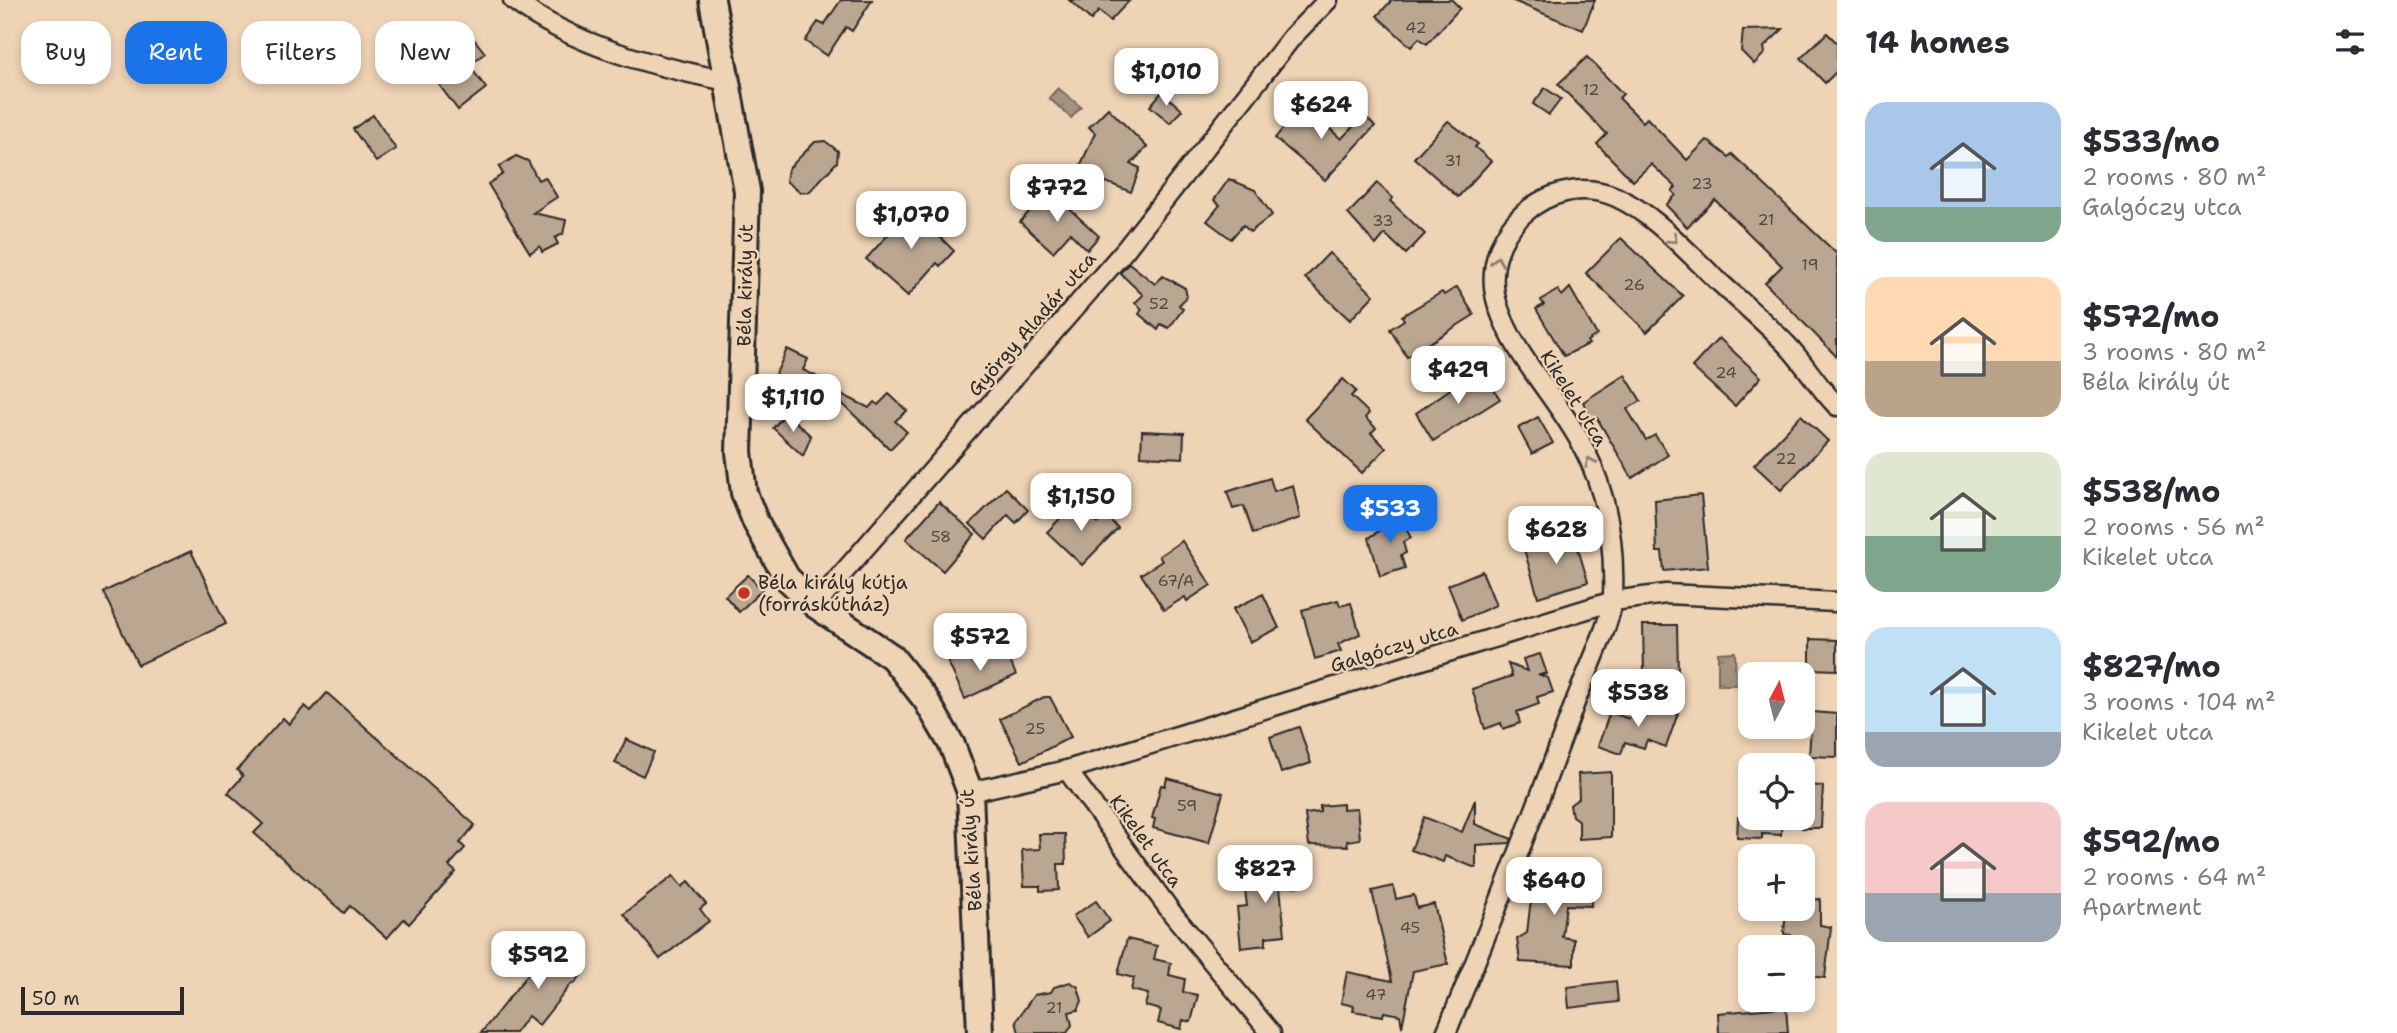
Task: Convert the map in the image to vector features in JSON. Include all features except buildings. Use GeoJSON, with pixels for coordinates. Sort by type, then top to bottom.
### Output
{"type":"FeatureCollection","features":[{"type":"Feature","properties":{"kind":"street"},"geometry":{"type":"LineString","coordinates":[[513,0],[562,31],[663,68],[727,81]]}},
{"type":"Feature","properties":{"kind":"street","name":"Béla király út"},"geometry":{"type":"LineString","coordinates":[[712,0],[747,191],[739,452],[744,493],[756,523],[787,578],[815,605],[892,657],[926,701],[952,745],[970,792],[980,1033]]}},
{"type":"Feature","properties":{"kind":"street","name":"György Aladár utca"},"geometry":{"type":"LineString","coordinates":[[815,605],[1125,250],[1292,37],[1328,0]]}},
{"type":"Feature","properties":{"kind":"street","name":"Kikelet utca"},"geometry":{"type":"LineString","coordinates":[[1446,1033],[1509,880],[1613,601],[1613,550],[1606,505],[1595,474],[1581,443],[1530,367],[1497,304],[1494,276],[1500,247],[1512,222],[1529,207],[1570,190],[1597,191],[1635,208],[1667,233],[1788,346],[1817,387],[1837,405]]}},
{"type":"Feature","properties":{"kind":"street","name":"Galgóczy utca"},"geometry":{"type":"LineString","coordinates":[[970,792],[1067,770],[1613,601],[1666,594],[1837,603]]}},
{"type":"Feature","properties":{"kind":"street","name":"Kikelet utca"},"geometry":{"type":"LineString","coordinates":[[1067,770],[1172,913],[1271,1033]]}},
{"type":"Feature","properties":{"kind":"water"},"geometry":{"type":"Polygon","coordinates":[[[1058,88],[1081,107],[1071,118],[1049,98],[1058,88]]]}},
{"type":"Feature","properties":{"kind":"water"},"geometry":{"type":"Polygon","coordinates":[[[1735,652],[1736,685],[1718,685],[1718,653],[1735,652]]]}},
{"type":"Feature","properties":{"kind":"place","name":"Béla király kútja (forráskútház)"},"geometry":{"type":"Point","coordinates":[744,593]}}]}
